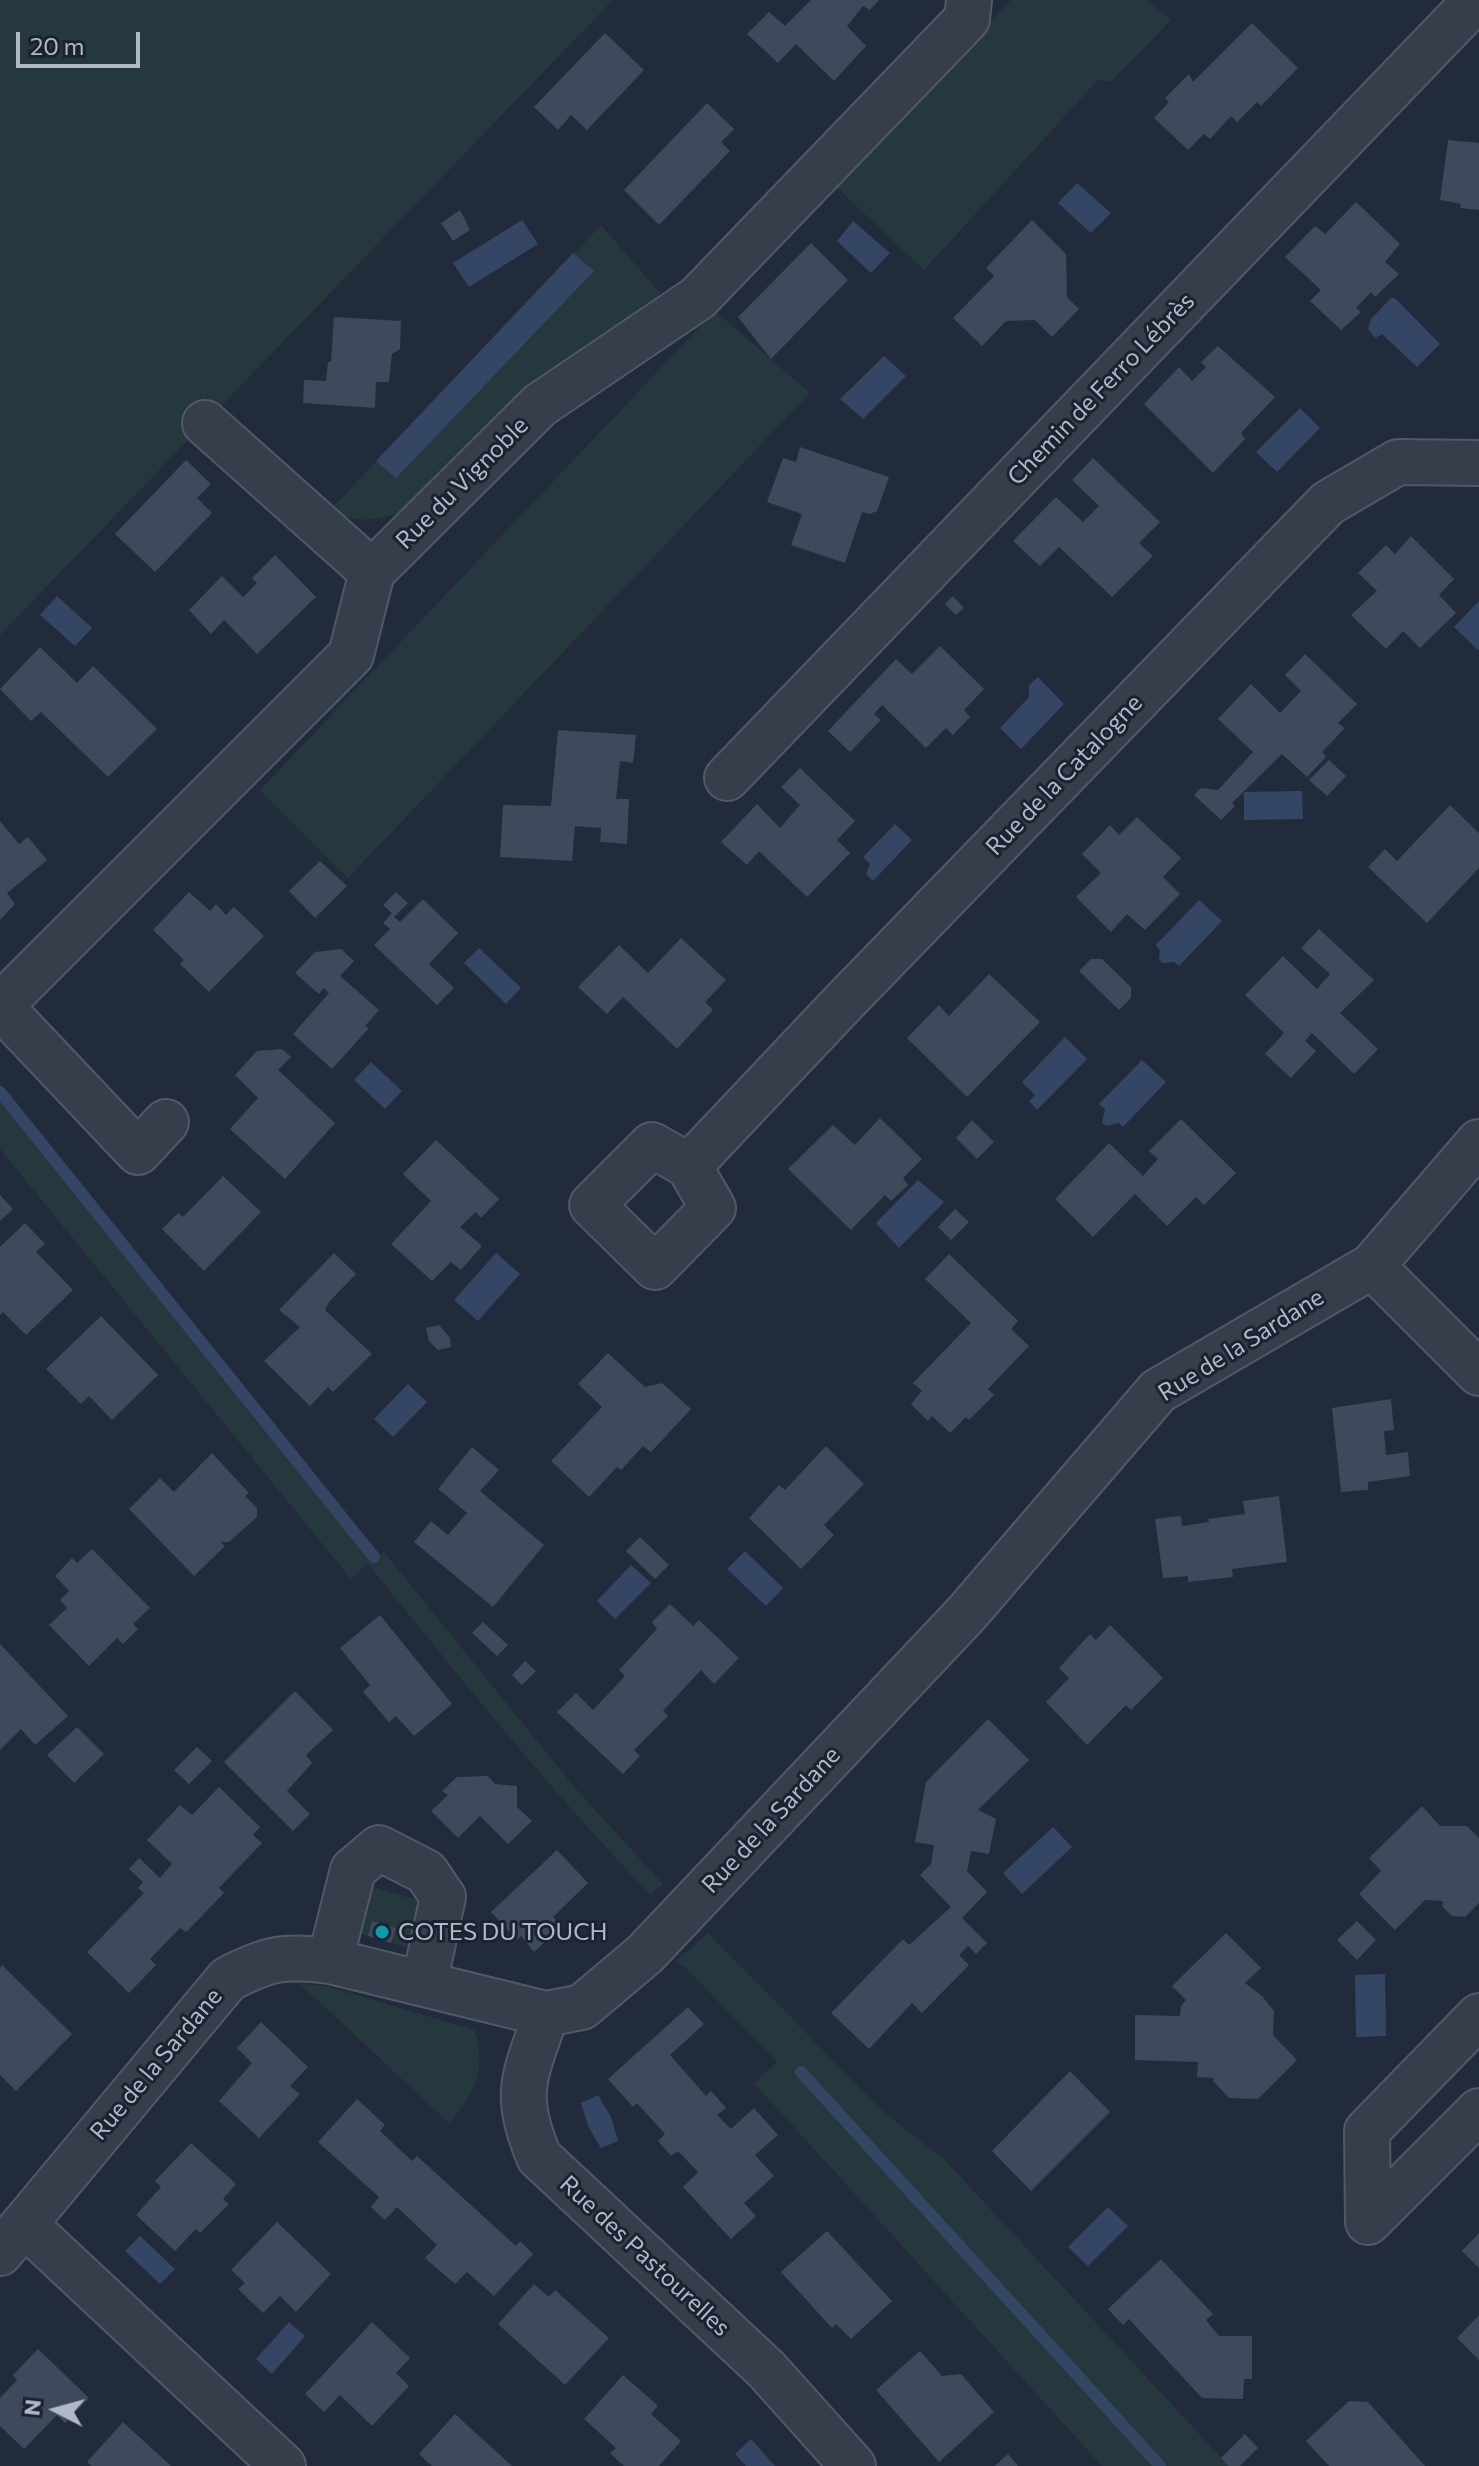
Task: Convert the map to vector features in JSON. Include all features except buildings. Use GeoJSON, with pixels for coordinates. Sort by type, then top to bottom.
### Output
{"type":"FeatureCollection","features":[{"type":"Feature","properties":{"kind":"street","name":"Rue du Vignoble"},"geometry":{"type":"LineString","coordinates":[[372,572],[540,405],[698,298],[967,19],[969,0]]}},
{"type":"Feature","properties":{"kind":"street","name":"Chemin de Ferro Lébrès"},"geometry":{"type":"LineString","coordinates":[[727,778],[1476,0]]}},
{"type":"Feature","properties":{"kind":"street"},"geometry":{"type":"LineString","coordinates":[[166,1122],[138,1152],[0,1006],[351,655],[372,572],[205,423]]}},
{"type":"Feature","properties":{"kind":"street","name":"Rue de la Catalogne"},"geometry":{"type":"LineString","coordinates":[[689,1166],[1328,503],[1398,462],[1479,463]]}},
{"type":"Feature","properties":{"kind":"street","name":"Rue de la Sardane"},"geometry":{"type":"LineString","coordinates":[[12,2238],[228,1979],[261,1962],[294,1956],[330,1961],[546,2014],[582,2007],[645,1954],[966,1614],[1158,1391],[1372,1266],[1479,1142]]}},
{"type":"Feature","properties":{"kind":"street"},"geometry":{"type":"LineString","coordinates":[[1372,1266],[1479,1373]]}},
{"type":"Feature","properties":{"kind":"street"},"geometry":{"type":"LineString","coordinates":[[330,1961],[353,1870],[379,1848],[426,1872],[443,1897],[424,1984]]}},
{"type":"Feature","properties":{"kind":"street","name":"Rue des Pastourelles"},"geometry":{"type":"LineString","coordinates":[[546,2014],[522,2088],[525,2125],[539,2157],[766,2369],[853,2466]]}},
{"type":"Feature","properties":{"kind":"street"},"geometry":{"type":"LineString","coordinates":[[1479,2016],[1367,2131],[1368,2222],[1479,2111]]}},
{"type":"Feature","properties":{"kind":"street"},"geometry":{"type":"LineString","coordinates":[[12,2238],[283,2466]]}},
{"type":"Feature","properties":{"kind":"green space"},"geometry":{"type":"Polygon","coordinates":[[[0,0],[613,0],[0,635],[0,0]]]}},
{"type":"Feature","properties":{"kind":"green space"},"geometry":{"type":"Polygon","coordinates":[[[1011,0],[1147,0],[1171,20],[1111,82],[1098,80],[924,270],[835,186],[1011,0]]]}},
{"type":"Feature","properties":{"kind":"green space"},"geometry":{"type":"Polygon","coordinates":[[[601,225],[660,293],[641,316],[409,508],[370,520],[350,518],[330,510],[601,225]]]}},
{"type":"Feature","properties":{"kind":"green space"},"geometry":{"type":"Polygon","coordinates":[[[715,311],[810,393],[348,878],[260,790],[715,311]]]}},
{"type":"Feature","properties":{"kind":"green space"},"geometry":{"type":"Polygon","coordinates":[[[0,1092],[374,1557],[384,1552],[576,1789],[663,1884],[651,1895],[541,1774],[367,1563],[351,1579],[0,1149],[0,1092]]]}},
{"type":"Feature","properties":{"kind":"green space"},"geometry":{"type":"Polygon","coordinates":[[[367,1885],[426,1903],[412,1949],[352,1931],[367,1885]]]}},
{"type":"Feature","properties":{"kind":"green space"},"geometry":{"type":"Polygon","coordinates":[[[708,1933],[885,2113],[945,2160],[1229,2466],[1102,2466],[754,2083],[777,2062],[684,1966],[675,1962],[708,1933]]]}},
{"type":"Feature","properties":{"kind":"green space"},"geometry":{"type":"Polygon","coordinates":[[[300,1984],[327,1986],[474,2030],[480,2056],[479,2069],[472,2092],[458,2113],[449,2123],[300,1984]]]}},
{"type":"Feature","properties":{"kind":"water"},"geometry":{"type":"Polygon","coordinates":[[[1077,183],[1111,213],[1091,233],[1058,203],[1077,183]]]}},
{"type":"Feature","properties":{"kind":"water"},"geometry":{"type":"Polygon","coordinates":[[[522,220],[538,244],[469,287],[453,263],[522,220]]]}},
{"type":"Feature","properties":{"kind":"water"},"geometry":{"type":"Polygon","coordinates":[[[853,221],[890,253],[871,273],[837,241],[853,221]]]}},
{"type":"Feature","properties":{"kind":"water"},"geometry":{"type":"Polygon","coordinates":[[[573,253],[594,271],[396,478],[376,461],[573,253]]]}},
{"type":"Feature","properties":{"kind":"water"},"geometry":{"type":"Polygon","coordinates":[[[1391,298],[1395,298],[1440,344],[1417,367],[1382,334],[1375,338],[1368,329],[1371,319],[1391,298]]]}},
{"type":"Feature","properties":{"kind":"water"},"geometry":{"type":"Polygon","coordinates":[[[884,356],[906,376],[863,419],[840,399],[884,356]]]}},
{"type":"Feature","properties":{"kind":"water"},"geometry":{"type":"Polygon","coordinates":[[[1300,408],[1320,428],[1277,472],[1256,452],[1300,408]]]}},
{"type":"Feature","properties":{"kind":"water"},"geometry":{"type":"Polygon","coordinates":[[[57,596],[92,628],[75,646],[40,615],[57,596]]]}},
{"type":"Feature","properties":{"kind":"water"},"geometry":{"type":"Polygon","coordinates":[[[1479,601],[1479,649],[1478,650],[1454,627],[1479,601]]]}},
{"type":"Feature","properties":{"kind":"water"},"geometry":{"type":"Polygon","coordinates":[[[1038,677],[1064,704],[1021,749],[1000,728],[1029,697],[1029,685],[1038,677]]]}},
{"type":"Feature","properties":{"kind":"water"},"geometry":{"type":"Polygon","coordinates":[[[1302,791],[1303,819],[1244,820],[1244,792],[1302,791]]]}},
{"type":"Feature","properties":{"kind":"water"},"geometry":{"type":"Polygon","coordinates":[[[895,824],[912,840],[873,881],[866,874],[870,864],[863,857],[895,824]]]}},
{"type":"Feature","properties":{"kind":"water"},"geometry":{"type":"Polygon","coordinates":[[[1199,900],[1222,921],[1179,966],[1174,962],[1162,963],[1156,945],[1199,900]]]}},
{"type":"Feature","properties":{"kind":"water"},"geometry":{"type":"Polygon","coordinates":[[[479,948],[521,988],[506,1004],[464,963],[479,948]]]}},
{"type":"Feature","properties":{"kind":"water"},"geometry":{"type":"Polygon","coordinates":[[[1065,1037],[1087,1059],[1037,1110],[1029,1101],[1035,1095],[1022,1082],[1065,1037]]]}},
{"type":"Feature","properties":{"kind":"water"},"geometry":{"type":"Polygon","coordinates":[[[1142,1060],[1166,1082],[1123,1127],[1119,1123],[1106,1126],[1102,1123],[1105,1109],[1099,1104],[1142,1060]]]}},
{"type":"Feature","properties":{"kind":"water"},"geometry":{"type":"Polygon","coordinates":[[[371,1062],[402,1091],[385,1109],[354,1080],[371,1062]]]}},
{"type":"Feature","properties":{"kind":"water"},"geometry":{"type":"Polygon","coordinates":[[[918,1180],[944,1202],[899,1248],[876,1223],[918,1180]]]}},
{"type":"Feature","properties":{"kind":"water"},"geometry":{"type":"Polygon","coordinates":[[[496,1253],[520,1274],[478,1321],[454,1300],[496,1253]]]}},
{"type":"Feature","properties":{"kind":"water"},"geometry":{"type":"Polygon","coordinates":[[[408,1384],[427,1402],[393,1437],[374,1419],[408,1384]]]}},
{"type":"Feature","properties":{"kind":"water"},"geometry":{"type":"Polygon","coordinates":[[[745,1551],[783,1588],[766,1606],[727,1569],[745,1551]]]}},
{"type":"Feature","properties":{"kind":"water"},"geometry":{"type":"Polygon","coordinates":[[[631,1565],[651,1583],[615,1619],[597,1601],[631,1565]]]}},
{"type":"Feature","properties":{"kind":"water"},"geometry":{"type":"Polygon","coordinates":[[[1053,1827],[1072,1847],[1022,1894],[1003,1873],[1053,1827]]]}},
{"type":"Feature","properties":{"kind":"water"},"geometry":{"type":"Polygon","coordinates":[[[1385,1974],[1386,2036],[1356,2037],[1355,1975],[1385,1974]]]}},
{"type":"Feature","properties":{"kind":"water"},"geometry":{"type":"Polygon","coordinates":[[[598,2095],[611,2117],[618,2141],[601,2148],[588,2126],[581,2103],[598,2095]]]}},
{"type":"Feature","properties":{"kind":"water"},"geometry":{"type":"Polygon","coordinates":[[[1108,2207],[1128,2226],[1088,2266],[1068,2247],[1108,2207]]]}},
{"type":"Feature","properties":{"kind":"water"},"geometry":{"type":"Polygon","coordinates":[[[140,2236],[175,2269],[160,2284],[125,2251],[140,2236]]]}},
{"type":"Feature","properties":{"kind":"water"},"geometry":{"type":"Polygon","coordinates":[[[289,2322],[305,2336],[272,2374],[256,2359],[289,2322]]]}},
{"type":"Feature","properties":{"kind":"water"},"geometry":{"type":"Polygon","coordinates":[[[751,2439],[775,2466],[746,2466],[735,2454],[751,2439]]]}},
{"type":"Feature","properties":{"kind":"waterway"},"geometry":{"type":"LineString","coordinates":[[0,1092],[374,1557]]}},
{"type":"Feature","properties":{"kind":"waterway"},"geometry":{"type":"LineString","coordinates":[[801,2072],[1160,2466]]}},
{"type":"Feature","properties":{"kind":"place","name":"COTES DU TOUCH"},"geometry":{"type":"Point","coordinates":[382,1932]}}]}
